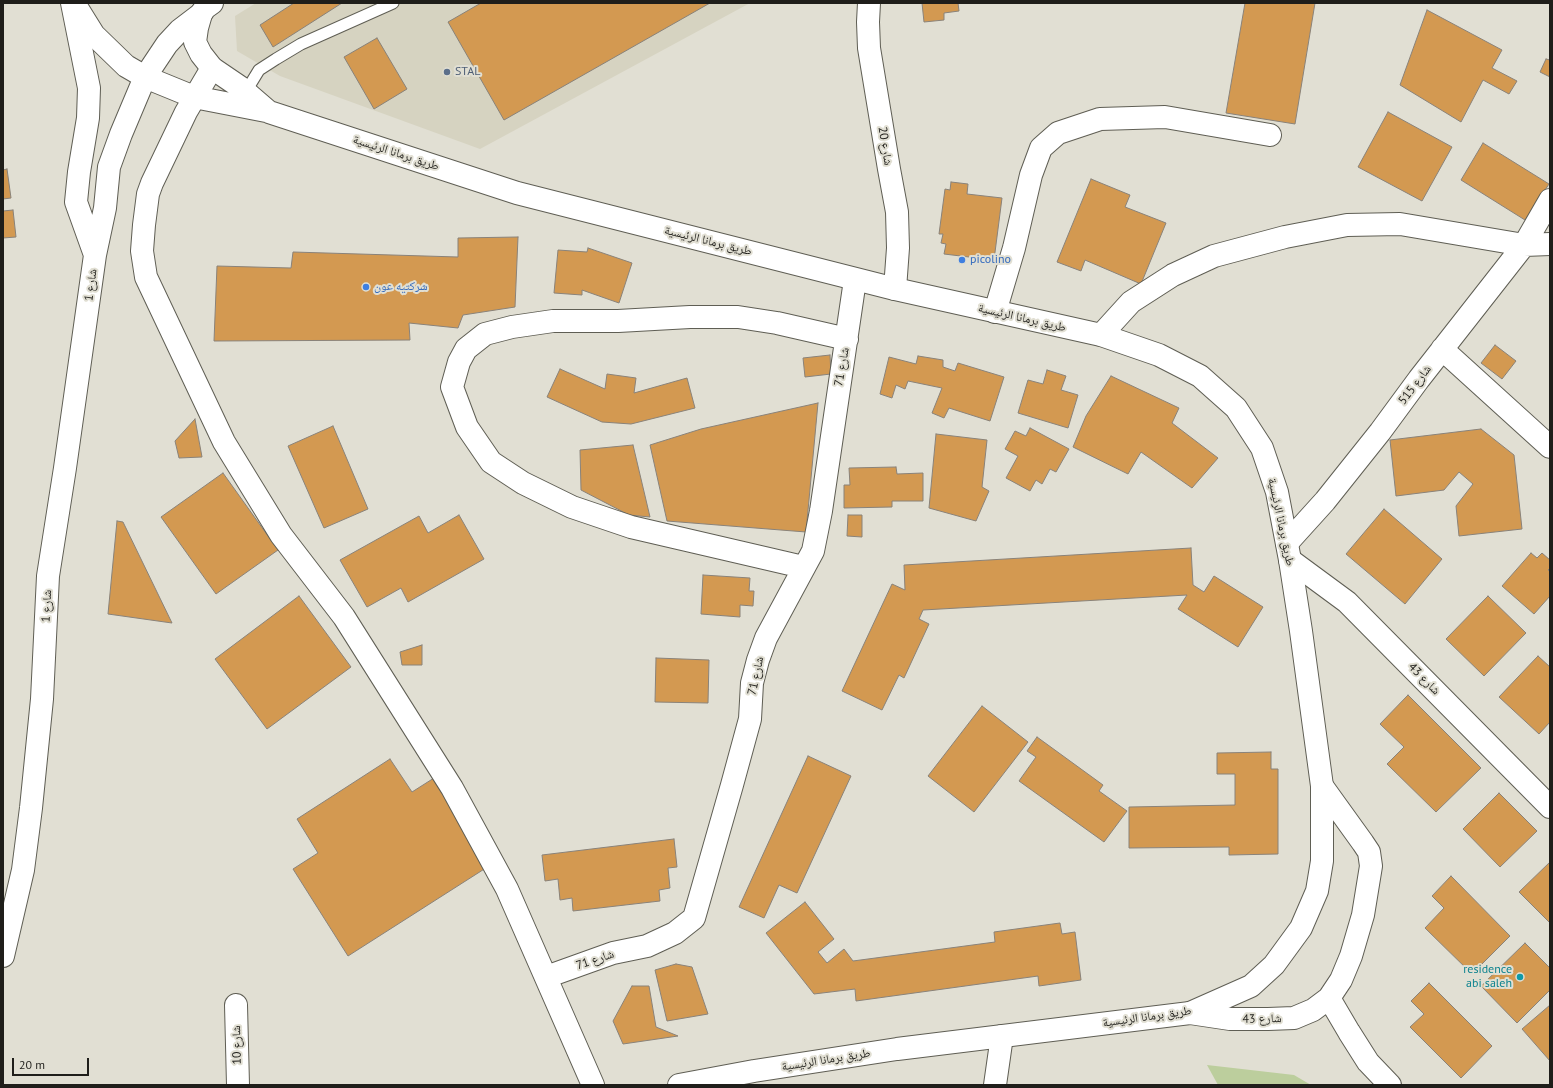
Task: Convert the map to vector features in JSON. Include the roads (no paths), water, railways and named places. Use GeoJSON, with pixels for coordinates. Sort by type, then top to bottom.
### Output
{"type":"FeatureCollection","features":[{"type":"Feature","properties":{"kind":"street"},"geometry":{"type":"LineString","coordinates":[[73,3],[94,35],[126,66],[145,77],[194,97],[269,112]]}},
{"type":"Feature","properties":{"kind":"street"},"geometry":{"type":"LineString","coordinates":[[73,3],[89,88],[88,118],[79,172],[76,202],[95,255]]}},
{"type":"Feature","properties":{"kind":"street","name":"شارع 20"},"geometry":{"type":"LineString","coordinates":[[869,3],[869,48],[897,212],[898,248],[895,289]]}},
{"type":"Feature","properties":{"kind":"street","name":"شارع 1"},"geometry":{"type":"LineString","coordinates":[[3,956],[23,870],[42,699],[48,576],[95,255],[105,208],[109,167],[145,77],[167,44],[180,30],[206,8]]}},
{"type":"Feature","properties":{"kind":"street","name":"طريق برمانا الرئيسية"},"geometry":{"type":"LineString","coordinates":[[206,8],[197,28],[196,42],[201,54],[212,68],[240,87],[245,93],[269,112],[517,193],[856,280],[1101,335],[1159,355],[1200,376],[1236,408],[1262,448],[1277,492],[1288,551],[1301,631],[1322,786],[1322,861],[1317,891],[1301,928],[1274,965],[1251,986],[1190,1013],[897,1049],[754,1071],[679,1085]]}},
{"type":"Feature","properties":{"kind":"street"},"geometry":{"type":"LineString","coordinates":[[212,68],[194,97],[160,163],[148,194],[142,251],[146,277],[224,442],[281,535],[344,617],[452,788],[507,889],[593,1085]]}},
{"type":"Feature","properties":{"kind":"street"},"geometry":{"type":"LineString","coordinates":[[995,312],[1014,248],[1031,175],[1040,148],[1058,133],[1100,119],[1165,117],[1270,135]]}},
{"type":"Feature","properties":{"kind":"street","name":"شارع 515"},"geometry":{"type":"LineString","coordinates":[[1288,551],[1325,501],[1380,432],[1418,379],[1524,244],[1550,200]]}},
{"type":"Feature","properties":{"kind":"street"},"geometry":{"type":"LineString","coordinates":[[1101,335],[1131,302],[1173,275],[1214,256],[1285,237],[1347,225],[1400,224],[1524,244],[1550,244]]}},
{"type":"Feature","properties":{"kind":"street","name":"شارع 71"},"geometry":{"type":"LineString","coordinates":[[546,977],[613,953],[648,946],[675,933],[694,918],[750,719],[752,683],[758,660],[766,638],[813,551],[821,511],[839,382],[856,280]]}},
{"type":"Feature","properties":{"kind":"street"},"geometry":{"type":"LineString","coordinates":[[803,567],[631,527],[572,507],[523,483],[491,462],[467,427],[452,387],[459,362],[466,349],[485,334],[512,327],[553,321],[618,321],[690,317],[738,317],[777,323],[847,339]]}},
{"type":"Feature","properties":{"kind":"street"},"geometry":{"type":"LineString","coordinates":[[1442,350],[1550,447]]}},
{"type":"Feature","properties":{"kind":"street","name":"شارع 43"},"geometry":{"type":"LineString","coordinates":[[1288,551],[1347,602],[1550,808]]}},
{"type":"Feature","properties":{"kind":"street","name":"شارع 43"},"geometry":{"type":"LineString","coordinates":[[1190,1013],[1230,1019],[1294,1018],[1313,1010],[1329,998],[1341,980],[1351,956],[1363,915],[1371,866],[1369,852],[1364,843],[1322,786]]}},
{"type":"Feature","properties":{"kind":"street"},"geometry":{"type":"LineString","coordinates":[[1329,998],[1368,1062],[1390,1085]]}},
{"type":"Feature","properties":{"kind":"street","name":"شارع 10"},"geometry":{"type":"LineString","coordinates":[[236,1005],[238,1085]]}},
{"type":"Feature","properties":{"kind":"street"},"geometry":{"type":"LineString","coordinates":[[995,1085],[1002,1036]]}},
{"type":"Feature","properties":{"kind":"lane"},"geometry":{"type":"LineString","coordinates":[[245,93],[258,70],[276,59],[301,44],[393,3]]}},
{"type":"Feature","properties":{"kind":"place","name":"STAL"},"geometry":{"type":"Point","coordinates":[447,72]}},
{"type":"Feature","properties":{"kind":"place","name":"picolino"},"geometry":{"type":"Point","coordinates":[962,260]}},
{"type":"Feature","properties":{"kind":"place","name":"شركتيه عون"},"geometry":{"type":"Point","coordinates":[366,287]}},
{"type":"Feature","properties":{"kind":"place","name":"residence abi saleh"},"geometry":{"type":"Point","coordinates":[1520,977]}}]}
